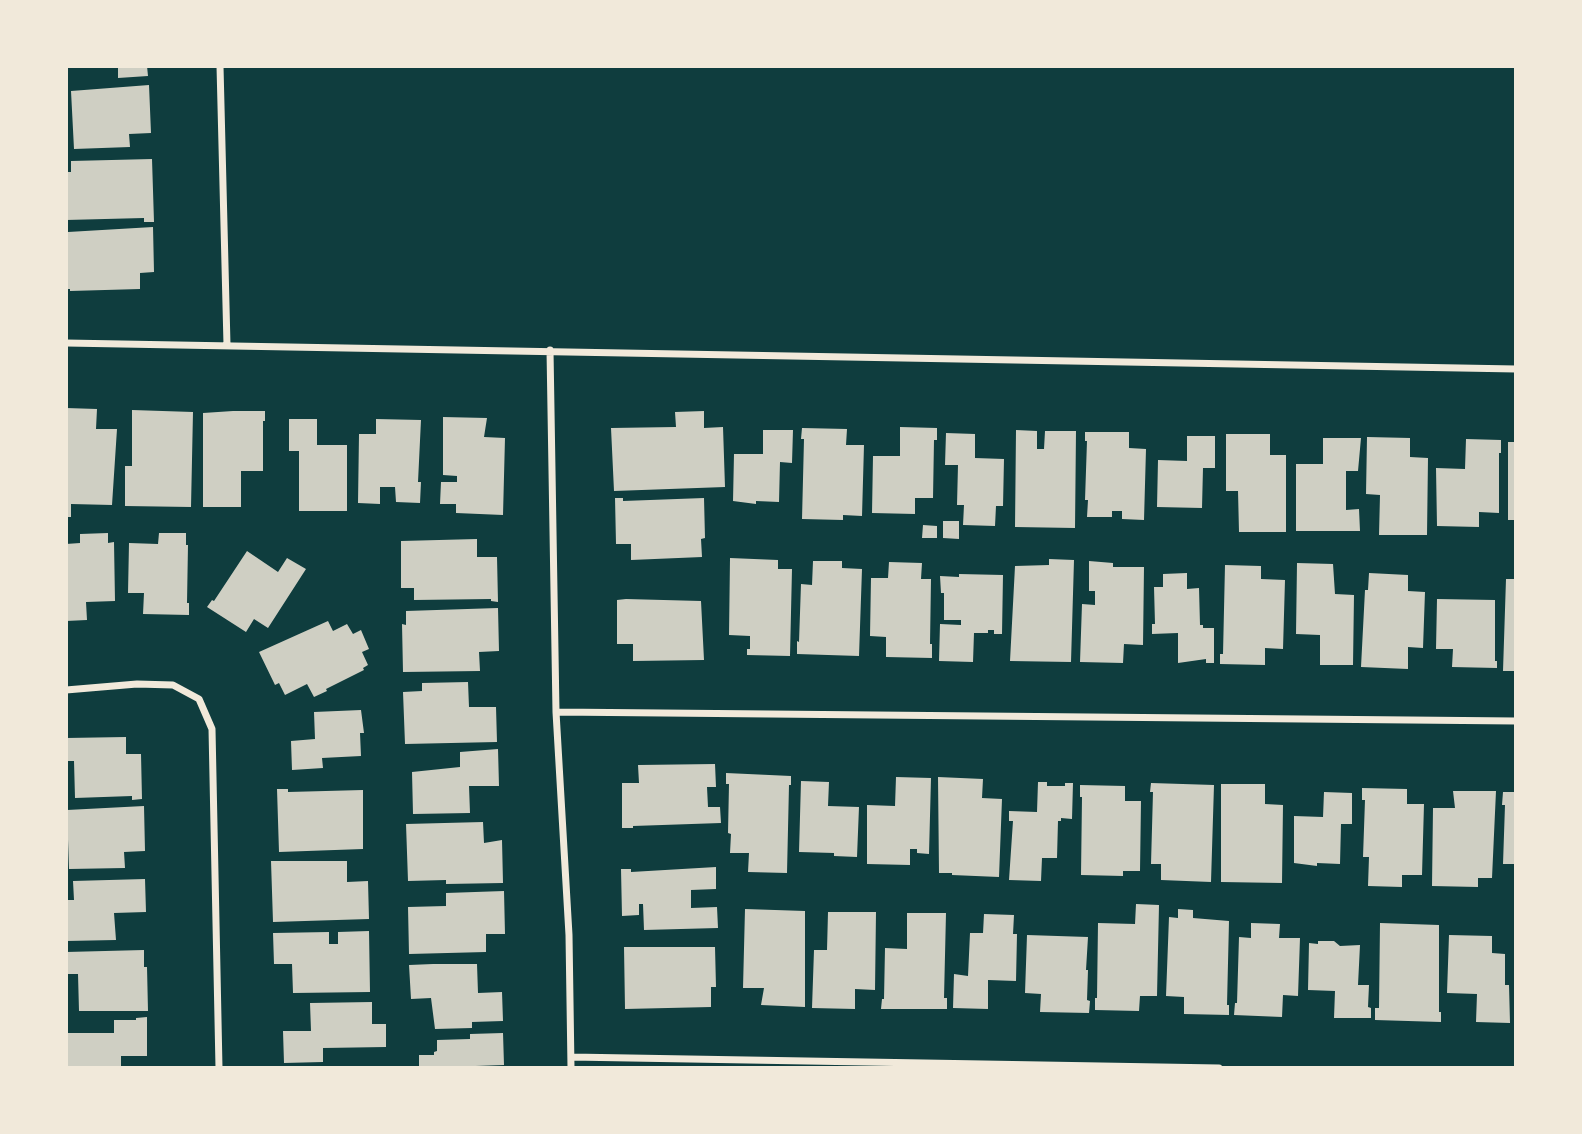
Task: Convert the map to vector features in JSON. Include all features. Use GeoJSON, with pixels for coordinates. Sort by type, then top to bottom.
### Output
{"type":"FeatureCollection","features":[{"type":"Feature","properties":{"kind":"street"},"geometry":{"type":"LineString","coordinates":[[220,66],[227,345]]}},
{"type":"Feature","properties":{"kind":"street"},"geometry":{"type":"LineString","coordinates":[[66,343],[1516,369]]}},
{"type":"Feature","properties":{"kind":"street"},"geometry":{"type":"LineString","coordinates":[[551,350],[556,712],[569,935],[571,1068]]}},
{"type":"Feature","properties":{"kind":"street"},"geometry":{"type":"LineString","coordinates":[[66,690],[138,684],[173,685],[200,699],[212,729],[219,1068]]}},
{"type":"Feature","properties":{"kind":"street"},"geometry":{"type":"LineString","coordinates":[[556,712],[1516,721]]}},
{"type":"Feature","properties":{"kind":"street"},"geometry":{"type":"LineString","coordinates":[[570,1058],[1219,1068]]}},
{"type":"Feature","properties":{"kind":"building"},"geometry":{"type":"Polygon","coordinates":[[[118,66],[147,66],[148,76],[118,78],[118,66]]]}},
{"type":"Feature","properties":{"kind":"building"},"geometry":{"type":"Polygon","coordinates":[[[149,85],[151,133],[129,134],[130,147],[74,149],[71,91],[149,85]]]}},
{"type":"Feature","properties":{"kind":"building"},"geometry":{"type":"Polygon","coordinates":[[[152,159],[154,222],[144,222],[144,218],[66,220],[66,172],[71,172],[71,161],[152,159]]]}},
{"type":"Feature","properties":{"kind":"building"},"geometry":{"type":"Polygon","coordinates":[[[153,227],[154,272],[140,273],[140,289],[66,289],[68,232],[153,227]]]}},
{"type":"Feature","properties":{"kind":"building"},"geometry":{"type":"Polygon","coordinates":[[[66,408],[97,409],[96,429],[117,429],[112,505],[71,504],[71,517],[66,517],[66,408]]]}},
{"type":"Feature","properties":{"kind":"building"},"geometry":{"type":"Polygon","coordinates":[[[132,410],[193,412],[191,507],[125,506],[125,466],[132,466],[132,410]]]}},
{"type":"Feature","properties":{"kind":"building"},"geometry":{"type":"Polygon","coordinates":[[[265,411],[263,471],[241,471],[241,507],[203,507],[203,413],[265,411]]]}},
{"type":"Feature","properties":{"kind":"building"},"geometry":{"type":"Polygon","coordinates":[[[704,411],[704,428],[723,427],[725,487],[614,491],[611,428],[676,427],[675,412],[704,411]]]}},
{"type":"Feature","properties":{"kind":"building"},"geometry":{"type":"Polygon","coordinates":[[[443,417],[487,418],[484,437],[505,438],[503,515],[456,513],[456,504],[440,504],[441,482],[457,482],[457,476],[443,475],[443,417]]]}},
{"type":"Feature","properties":{"kind":"building"},"geometry":{"type":"Polygon","coordinates":[[[289,419],[317,419],[317,445],[347,445],[347,511],[299,511],[299,451],[289,451],[289,419]]]}},
{"type":"Feature","properties":{"kind":"building"},"geometry":{"type":"Polygon","coordinates":[[[376,419],[421,420],[418,482],[421,482],[420,503],[396,502],[395,487],[380,487],[380,504],[358,503],[359,434],[376,434],[376,419]]]}},
{"type":"Feature","properties":{"kind":"building"},"geometry":{"type":"Polygon","coordinates":[[[900,427],[937,428],[937,440],[934,440],[933,498],[915,498],[915,514],[872,513],[873,456],[900,456],[900,427]]]}},
{"type":"Feature","properties":{"kind":"building"},"geometry":{"type":"Polygon","coordinates":[[[802,428],[847,429],[846,445],[864,445],[862,516],[843,515],[843,520],[802,519],[802,428]]]}},
{"type":"Feature","properties":{"kind":"building"},"geometry":{"type":"Polygon","coordinates":[[[763,430],[793,430],[792,463],[780,462],[779,502],[756,501],[756,504],[733,501],[734,454],[763,454],[763,430]]]}},
{"type":"Feature","properties":{"kind":"building"},"geometry":{"type":"Polygon","coordinates":[[[1016,430],[1037,431],[1037,449],[1044,449],[1045,431],[1076,431],[1075,528],[1015,527],[1016,430]]]}},
{"type":"Feature","properties":{"kind":"building"},"geometry":{"type":"Polygon","coordinates":[[[1085,432],[1129,432],[1129,448],[1146,449],[1144,520],[1122,519],[1122,511],[1112,511],[1112,517],[1087,517],[1085,432]]]}},
{"type":"Feature","properties":{"kind":"building"},"geometry":{"type":"Polygon","coordinates":[[[946,433],[975,434],[975,458],[1004,459],[1003,506],[996,506],[995,526],[963,525],[964,505],[957,505],[958,465],[945,465],[946,433]]]}},
{"type":"Feature","properties":{"kind":"building"},"geometry":{"type":"Polygon","coordinates":[[[1226,434],[1270,434],[1270,455],[1286,455],[1286,532],[1239,532],[1238,491],[1226,491],[1226,434]]]}},
{"type":"Feature","properties":{"kind":"building"},"geometry":{"type":"Polygon","coordinates":[[[1187,436],[1215,436],[1215,468],[1203,468],[1202,508],[1157,507],[1158,460],[1187,461],[1187,436]]]}},
{"type":"Feature","properties":{"kind":"building"},"geometry":{"type":"Polygon","coordinates":[[[1367,437],[1410,438],[1410,457],[1428,458],[1427,535],[1379,535],[1380,495],[1366,494],[1367,437]]]}},
{"type":"Feature","properties":{"kind":"building"},"geometry":{"type":"Polygon","coordinates":[[[1323,438],[1361,438],[1358,471],[1346,471],[1346,510],[1359,509],[1360,531],[1296,531],[1296,464],[1323,464],[1323,438]]]}},
{"type":"Feature","properties":{"kind":"building"},"geometry":{"type":"Polygon","coordinates":[[[1466,439],[1501,440],[1499,513],[1479,512],[1479,527],[1437,526],[1436,468],[1465,469],[1466,439]]]}},
{"type":"Feature","properties":{"kind":"building"},"geometry":{"type":"Polygon","coordinates":[[[1508,442],[1516,442],[1516,520],[1508,520],[1508,442]]]}},
{"type":"Feature","properties":{"kind":"building"},"geometry":{"type":"Polygon","coordinates":[[[615,498],[623,498],[623,501],[704,498],[705,538],[701,539],[702,557],[631,560],[631,544],[616,544],[615,498]]]}},
{"type":"Feature","properties":{"kind":"building"},"geometry":{"type":"Polygon","coordinates":[[[943,521],[959,521],[959,539],[943,538],[943,521]]]}},
{"type":"Feature","properties":{"kind":"building"},"geometry":{"type":"Polygon","coordinates":[[[923,525],[937,526],[937,538],[922,538],[923,525]]]}},
{"type":"Feature","properties":{"kind":"building"},"geometry":{"type":"Polygon","coordinates":[[[108,533],[108,543],[114,542],[115,601],[86,602],[87,620],[66,621],[66,544],[80,543],[80,534],[108,533]]]}},
{"type":"Feature","properties":{"kind":"building"},"geometry":{"type":"Polygon","coordinates":[[[159,533],[186,533],[189,615],[143,614],[144,593],[128,593],[129,543],[158,544],[159,533]]]}},
{"type":"Feature","properties":{"kind":"building"},"geometry":{"type":"Polygon","coordinates":[[[477,539],[477,557],[497,557],[498,602],[491,599],[414,600],[414,588],[401,588],[401,541],[477,539]]]}},
{"type":"Feature","properties":{"kind":"building"},"geometry":{"type":"Polygon","coordinates":[[[247,551],[278,572],[287,558],[306,569],[268,628],[254,619],[246,632],[207,607],[214,601],[247,551]]]}},
{"type":"Feature","properties":{"kind":"building"},"geometry":{"type":"Polygon","coordinates":[[[730,558],[778,560],[778,569],[792,569],[790,656],[747,655],[750,636],[729,635],[730,558]]]}},
{"type":"Feature","properties":{"kind":"building"},"geometry":{"type":"Polygon","coordinates":[[[1049,559],[1074,560],[1071,662],[1010,661],[1015,566],[1049,565],[1049,559]]]}},
{"type":"Feature","properties":{"kind":"building"},"geometry":{"type":"Polygon","coordinates":[[[813,561],[842,561],[842,568],[862,569],[859,656],[797,654],[801,584],[812,585],[813,561]]]}},
{"type":"Feature","properties":{"kind":"building"},"geometry":{"type":"Polygon","coordinates":[[[1089,561],[1113,563],[1113,567],[1144,567],[1143,645],[1124,644],[1123,663],[1080,662],[1082,604],[1095,605],[1095,591],[1089,591],[1089,561]]]}},
{"type":"Feature","properties":{"kind":"building"},"geometry":{"type":"Polygon","coordinates":[[[889,562],[922,563],[921,579],[931,579],[932,658],[886,657],[886,637],[870,636],[871,578],[888,578],[889,562]]]}},
{"type":"Feature","properties":{"kind":"building"},"geometry":{"type":"Polygon","coordinates":[[[1297,563],[1333,564],[1335,594],[1354,595],[1353,665],[1320,665],[1320,635],[1296,634],[1297,563]]]}},
{"type":"Feature","properties":{"kind":"building"},"geometry":{"type":"Polygon","coordinates":[[[1225,565],[1261,566],[1261,579],[1285,580],[1283,649],[1265,648],[1265,665],[1220,664],[1220,654],[1223,654],[1225,565]]]}},
{"type":"Feature","properties":{"kind":"building"},"geometry":{"type":"Polygon","coordinates":[[[1187,573],[1187,589],[1199,588],[1200,625],[1203,625],[1203,628],[1214,628],[1214,663],[1206,663],[1206,659],[1178,663],[1178,633],[1152,634],[1152,624],[1155,624],[1154,587],[1163,587],[1163,574],[1187,573]]]}},
{"type":"Feature","properties":{"kind":"building"},"geometry":{"type":"Polygon","coordinates":[[[1369,573],[1408,575],[1408,591],[1425,592],[1423,648],[1408,647],[1408,669],[1361,667],[1365,590],[1368,590],[1369,573]]]}},
{"type":"Feature","properties":{"kind":"building"},"geometry":{"type":"Polygon","coordinates":[[[959,574],[1003,575],[1002,634],[994,634],[994,630],[974,633],[973,662],[939,661],[940,624],[961,625],[961,620],[944,620],[944,593],[941,593],[940,576],[959,577],[959,574]]]}},
{"type":"Feature","properties":{"kind":"building"},"geometry":{"type":"Polygon","coordinates":[[[1506,579],[1516,579],[1516,671],[1503,671],[1506,579]]]}},
{"type":"Feature","properties":{"kind":"building"},"geometry":{"type":"Polygon","coordinates":[[[1437,599],[1495,600],[1497,668],[1452,667],[1453,649],[1436,649],[1437,599]]]}},
{"type":"Feature","properties":{"kind":"building"},"geometry":{"type":"Polygon","coordinates":[[[617,600],[701,601],[704,660],[633,661],[633,644],[617,644],[617,600]]]}},
{"type":"Feature","properties":{"kind":"building"},"geometry":{"type":"Polygon","coordinates":[[[498,608],[499,651],[479,652],[480,671],[403,672],[402,624],[406,625],[406,611],[498,608]]]}},
{"type":"Feature","properties":{"kind":"building"},"geometry":{"type":"Polygon","coordinates":[[[328,621],[333,631],[347,624],[353,634],[361,630],[369,649],[362,652],[368,665],[364,670],[314,697],[307,684],[285,695],[279,683],[275,685],[259,652],[328,621]]]}},
{"type":"Feature","properties":{"kind":"building"},"geometry":{"type":"Polygon","coordinates":[[[468,682],[469,707],[496,707],[497,742],[405,744],[403,692],[422,691],[422,683],[468,682]]]}},
{"type":"Feature","properties":{"kind":"building"},"geometry":{"type":"Polygon","coordinates":[[[361,710],[364,733],[360,733],[361,756],[322,758],[323,768],[292,770],[291,741],[315,739],[314,712],[361,710]]]}},
{"type":"Feature","properties":{"kind":"building"},"geometry":{"type":"Polygon","coordinates":[[[126,737],[126,754],[141,754],[142,799],[132,800],[132,796],[75,798],[74,761],[66,761],[66,738],[126,737]]]}},
{"type":"Feature","properties":{"kind":"building"},"geometry":{"type":"Polygon","coordinates":[[[498,749],[499,786],[469,786],[470,813],[413,814],[412,772],[460,767],[460,752],[498,749]]]}},
{"type":"Feature","properties":{"kind":"building"},"geometry":{"type":"Polygon","coordinates":[[[715,764],[716,787],[707,787],[708,807],[720,807],[721,823],[622,828],[622,783],[639,783],[638,765],[715,764]]]}},
{"type":"Feature","properties":{"kind":"building"},"geometry":{"type":"Polygon","coordinates":[[[726,773],[791,776],[787,873],[748,872],[749,853],[730,853],[729,784],[726,784],[726,773]]]}},
{"type":"Feature","properties":{"kind":"building"},"geometry":{"type":"Polygon","coordinates":[[[896,777],[931,778],[929,854],[910,849],[910,865],[867,864],[867,805],[895,806],[896,777]]]}},
{"type":"Feature","properties":{"kind":"building"},"geometry":{"type":"Polygon","coordinates":[[[938,777],[983,779],[982,798],[1002,799],[999,877],[939,873],[938,777]]]}},
{"type":"Feature","properties":{"kind":"building"},"geometry":{"type":"Polygon","coordinates":[[[801,781],[829,782],[828,806],[859,807],[857,857],[799,852],[801,781]]]}},
{"type":"Feature","properties":{"kind":"building"},"geometry":{"type":"Polygon","coordinates":[[[1038,782],[1047,782],[1047,786],[1073,783],[1072,819],[1061,818],[1061,821],[1058,821],[1057,858],[1042,858],[1041,881],[1009,880],[1013,821],[1009,821],[1009,811],[1037,812],[1038,782]]]}},
{"type":"Feature","properties":{"kind":"building"},"geometry":{"type":"Polygon","coordinates":[[[1151,783],[1214,785],[1211,882],[1161,880],[1161,864],[1151,864],[1151,783]]]}},
{"type":"Feature","properties":{"kind":"building"},"geometry":{"type":"Polygon","coordinates":[[[1221,784],[1265,784],[1265,804],[1283,805],[1282,883],[1221,882],[1221,784]]]}},
{"type":"Feature","properties":{"kind":"building"},"geometry":{"type":"Polygon","coordinates":[[[1080,785],[1125,786],[1125,801],[1141,801],[1140,871],[1123,871],[1123,876],[1081,875],[1080,785]]]}},
{"type":"Feature","properties":{"kind":"building"},"geometry":{"type":"Polygon","coordinates":[[[1362,788],[1407,789],[1407,804],[1424,804],[1422,875],[1402,875],[1402,887],[1368,886],[1369,857],[1363,857],[1365,800],[1362,800],[1362,788]]]}},
{"type":"Feature","properties":{"kind":"building"},"geometry":{"type":"Polygon","coordinates":[[[277,789],[288,789],[288,792],[363,790],[363,849],[279,852],[277,789]]]}},
{"type":"Feature","properties":{"kind":"building"},"geometry":{"type":"Polygon","coordinates":[[[1453,791],[1496,791],[1492,878],[1478,878],[1478,887],[1432,886],[1433,808],[1455,808],[1453,791]]]}},
{"type":"Feature","properties":{"kind":"building"},"geometry":{"type":"Polygon","coordinates":[[[1324,792],[1352,793],[1352,824],[1341,824],[1340,864],[1317,863],[1317,866],[1294,863],[1294,816],[1323,817],[1324,792]]]}},
{"type":"Feature","properties":{"kind":"building"},"geometry":{"type":"Polygon","coordinates":[[[1503,792],[1516,792],[1516,864],[1503,864],[1503,792]]]}},
{"type":"Feature","properties":{"kind":"building"},"geometry":{"type":"Polygon","coordinates":[[[144,806],[145,851],[124,852],[125,868],[69,869],[67,810],[144,806]]]}},
{"type":"Feature","properties":{"kind":"building"},"geometry":{"type":"Polygon","coordinates":[[[483,822],[484,843],[502,840],[503,883],[446,884],[446,880],[408,881],[406,824],[483,822]]]}},
{"type":"Feature","properties":{"kind":"building"},"geometry":{"type":"Polygon","coordinates":[[[271,861],[347,861],[347,882],[368,881],[369,919],[273,922],[271,861]]]}},
{"type":"Feature","properties":{"kind":"building"},"geometry":{"type":"Polygon","coordinates":[[[716,867],[716,889],[691,890],[691,908],[717,907],[718,928],[644,930],[643,904],[639,904],[639,915],[622,916],[621,869],[631,869],[631,872],[716,867]]]}},
{"type":"Feature","properties":{"kind":"building"},"geometry":{"type":"Polygon","coordinates":[[[145,879],[146,912],[114,913],[116,940],[66,941],[66,900],[74,900],[73,881],[145,879]]]}},
{"type":"Feature","properties":{"kind":"building"},"geometry":{"type":"Polygon","coordinates":[[[504,891],[505,934],[486,934],[486,952],[409,954],[408,907],[446,906],[446,893],[504,891]]]}},
{"type":"Feature","properties":{"kind":"building"},"geometry":{"type":"Polygon","coordinates":[[[1136,904],[1159,905],[1157,996],[1140,996],[1139,1011],[1095,1010],[1098,923],[1135,924],[1136,904]]]}},
{"type":"Feature","properties":{"kind":"building"},"geometry":{"type":"Polygon","coordinates":[[[745,909],[805,911],[805,1007],[761,1005],[764,988],[743,988],[745,909]]]}},
{"type":"Feature","properties":{"kind":"building"},"geometry":{"type":"Polygon","coordinates":[[[1178,909],[1193,910],[1193,918],[1229,921],[1229,1015],[1184,1014],[1184,997],[1166,996],[1169,917],[1178,918],[1178,909]]]}},
{"type":"Feature","properties":{"kind":"building"},"geometry":{"type":"Polygon","coordinates":[[[828,912],[876,912],[875,990],[855,989],[855,1009],[812,1008],[814,950],[827,950],[828,912]]]}},
{"type":"Feature","properties":{"kind":"building"},"geometry":{"type":"Polygon","coordinates":[[[907,913],[946,913],[944,998],[947,998],[947,1009],[881,1009],[884,999],[885,948],[907,949],[907,913]]]}},
{"type":"Feature","properties":{"kind":"building"},"geometry":{"type":"Polygon","coordinates":[[[984,914],[1014,915],[1013,934],[1017,934],[1016,981],[988,980],[988,1009],[953,1008],[954,974],[968,976],[970,933],[983,933],[984,914]]]}},
{"type":"Feature","properties":{"kind":"building"},"geometry":{"type":"Polygon","coordinates":[[[1251,923],[1280,924],[1279,938],[1300,938],[1298,996],[1283,995],[1282,1017],[1234,1015],[1237,1003],[1239,937],[1251,938],[1251,923]]]}},
{"type":"Feature","properties":{"kind":"building"},"geometry":{"type":"Polygon","coordinates":[[[1380,923],[1439,925],[1441,1022],[1375,1020],[1375,1008],[1379,1008],[1380,923]]]}},
{"type":"Feature","properties":{"kind":"building"},"geometry":{"type":"Polygon","coordinates":[[[369,931],[370,992],[293,993],[292,964],[274,964],[273,933],[329,932],[329,944],[338,944],[338,932],[369,931]]]}},
{"type":"Feature","properties":{"kind":"building"},"geometry":{"type":"Polygon","coordinates":[[[1027,935],[1088,937],[1086,970],[1089,1013],[1040,1012],[1041,994],[1025,993],[1027,935]]]}},
{"type":"Feature","properties":{"kind":"building"},"geometry":{"type":"Polygon","coordinates":[[[1449,935],[1492,936],[1492,953],[1505,954],[1505,985],[1509,985],[1510,1023],[1476,1022],[1477,994],[1447,993],[1449,935]]]}},
{"type":"Feature","properties":{"kind":"building"},"geometry":{"type":"Polygon","coordinates":[[[1318,941],[1334,941],[1340,946],[1360,945],[1358,985],[1369,985],[1368,1007],[1371,1008],[1371,1018],[1334,1018],[1335,991],[1308,990],[1309,943],[1318,944],[1318,941]]]}},
{"type":"Feature","properties":{"kind":"building"},"geometry":{"type":"Polygon","coordinates":[[[624,947],[715,947],[716,987],[711,987],[711,1007],[625,1009],[624,947]]]}},
{"type":"Feature","properties":{"kind":"building"},"geometry":{"type":"Polygon","coordinates":[[[144,950],[148,1011],[79,1011],[78,974],[66,974],[66,952],[144,950]]]}},
{"type":"Feature","properties":{"kind":"building"},"geometry":{"type":"Polygon","coordinates":[[[477,964],[478,993],[502,992],[503,1021],[472,1022],[472,1028],[435,1029],[431,998],[411,999],[409,965],[477,964]]]}},
{"type":"Feature","properties":{"kind":"building"},"geometry":{"type":"Polygon","coordinates":[[[372,1002],[372,1024],[386,1024],[386,1047],[323,1048],[323,1062],[284,1063],[283,1031],[311,1031],[310,1003],[372,1002]]]}},
{"type":"Feature","properties":{"kind":"building"},"geometry":{"type":"Polygon","coordinates":[[[147,1017],[147,1056],[121,1056],[121,1068],[66,1068],[66,1033],[114,1033],[114,1020],[147,1017]]]}},
{"type":"Feature","properties":{"kind":"building"},"geometry":{"type":"Polygon","coordinates":[[[503,1033],[504,1065],[419,1068],[419,1055],[434,1055],[437,1051],[437,1040],[470,1039],[470,1034],[503,1033]]]}}]}
